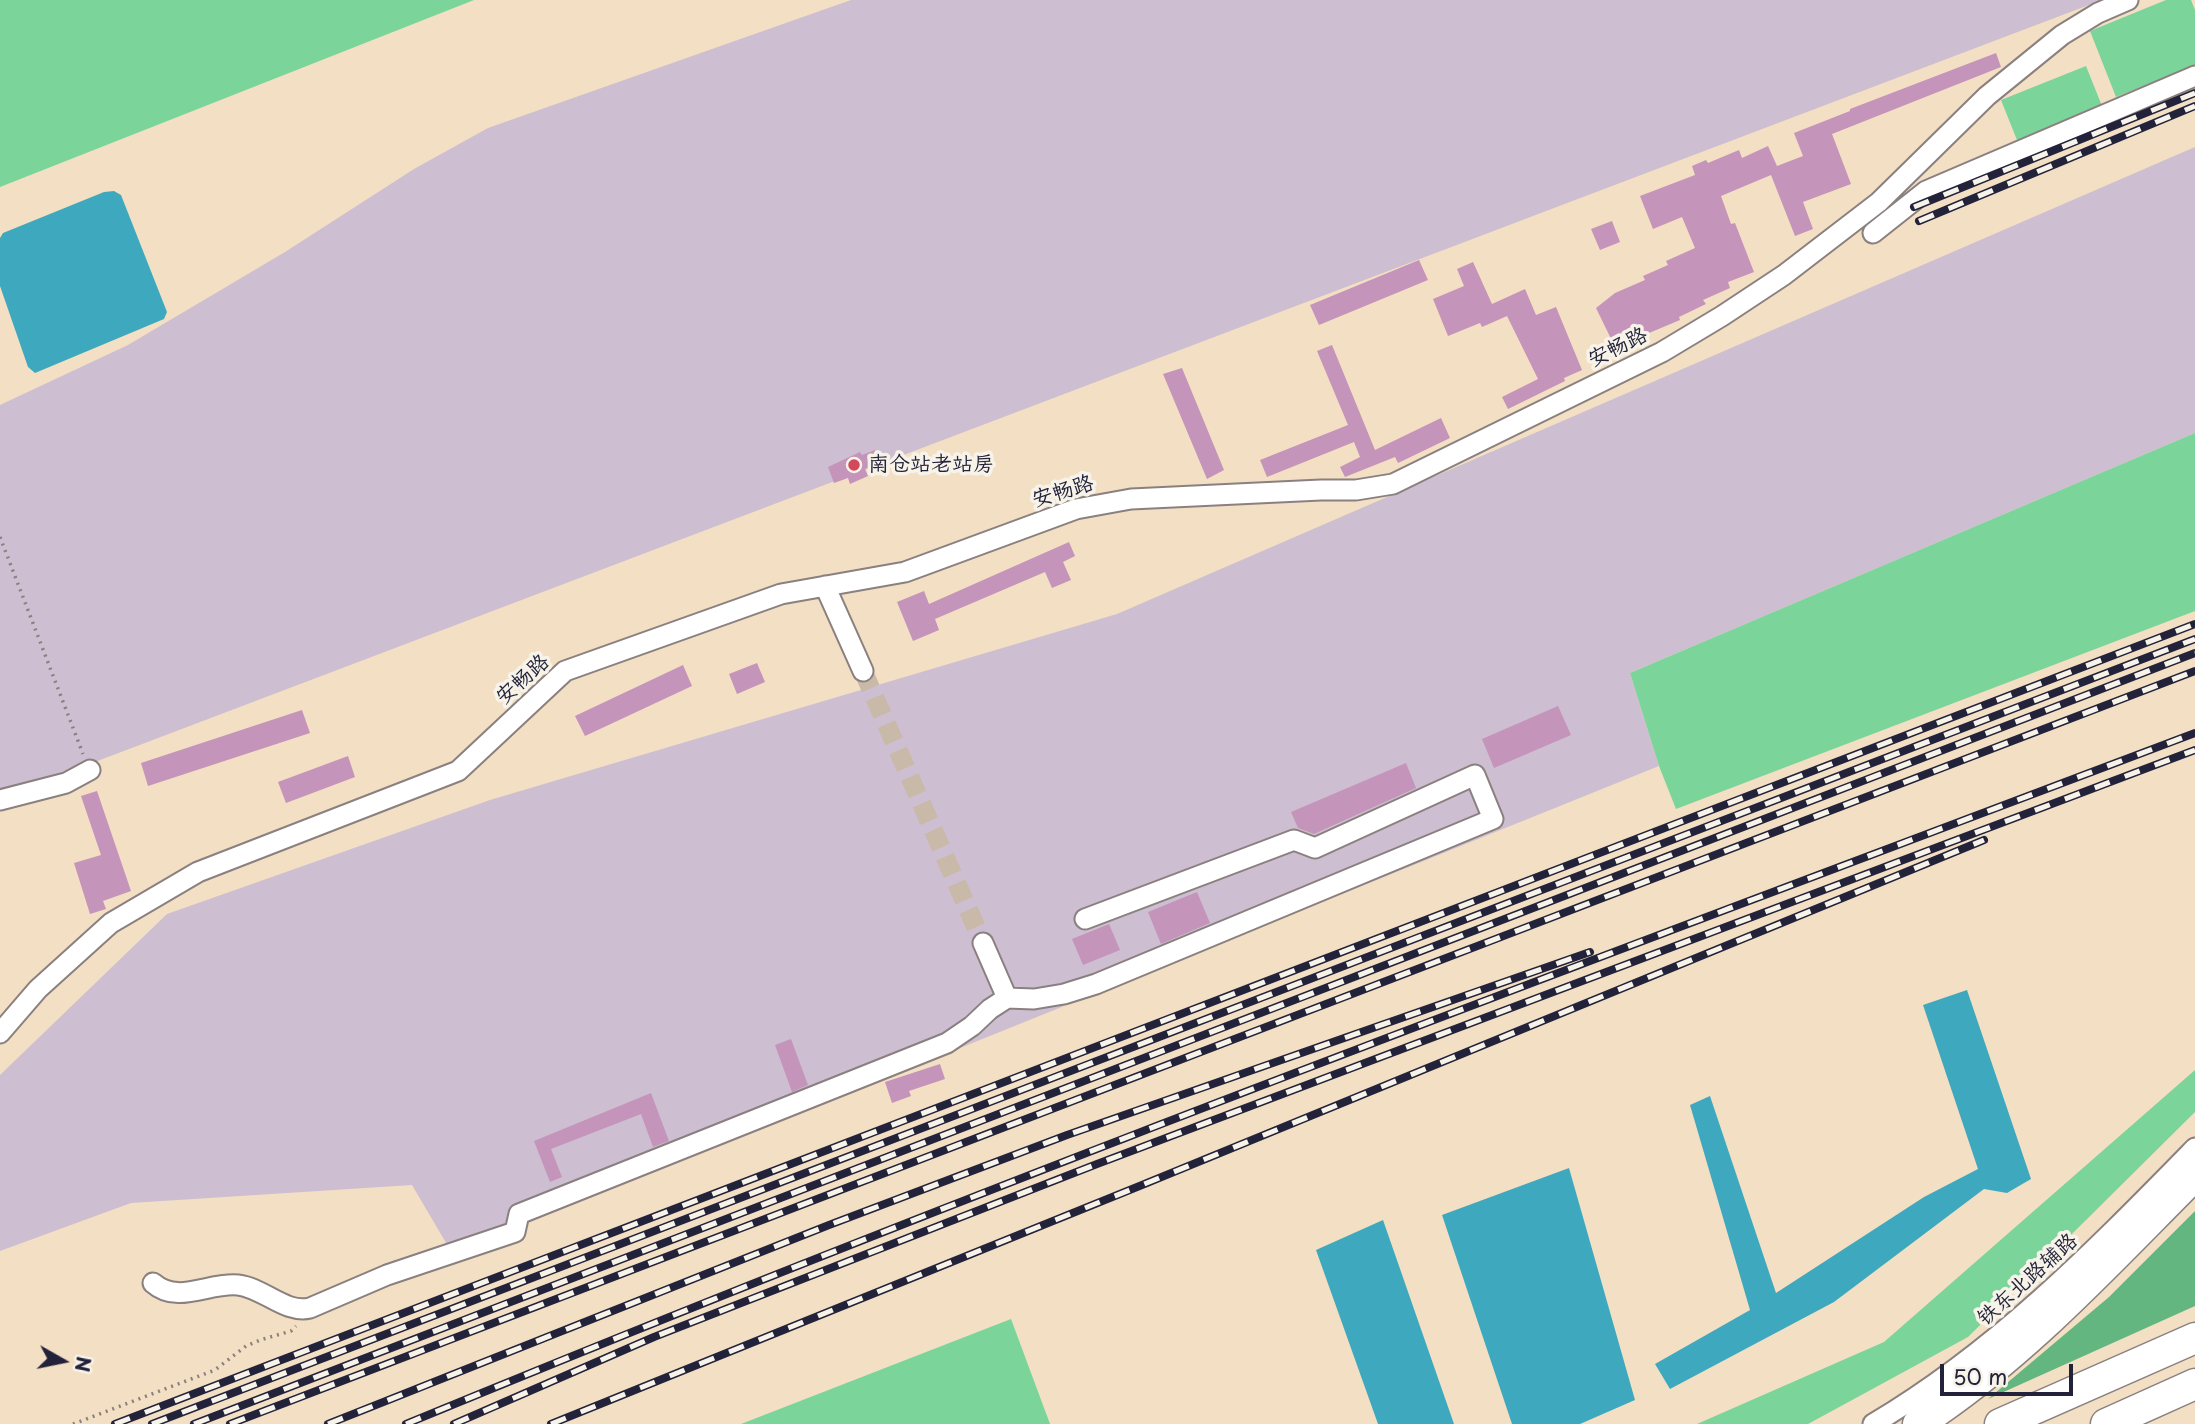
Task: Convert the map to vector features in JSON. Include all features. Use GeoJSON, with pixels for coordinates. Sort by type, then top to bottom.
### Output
{"type":"FeatureCollection","features":[{"type":"Feature","properties":{"kind":"highway"},"geometry":{"type":"LineString","coordinates":[[1918,1424],[2043,1326],[2195,1175]]}},
{"type":"Feature","properties":{"kind":"highway"},"geometry":{"type":"LineString","coordinates":[[2000,1424],[2195,1338]]}},
{"type":"Feature","properties":{"kind":"highway"},"geometry":{"type":"LineString","coordinates":[[2106,1424],[2195,1384]]}},
{"type":"Feature","properties":{"kind":"street","name":"安畅路"},"geometry":{"type":"LineString","coordinates":[[0,1033],[38,989],[111,923],[198,872],[458,771],[565,671],[781,594],[905,572],[1076,509],[1101,503],[1144,498],[1356,490],[1393,484],[1662,352],[1722,316],[1784,275],[1879,202],[1987,96],[2062,36],[2098,13],[2129,0]]}},
{"type":"Feature","properties":{"kind":"street"},"geometry":{"type":"LineString","coordinates":[[1873,233],[1926,191],[2195,76]]}},
{"type":"Feature","properties":{"kind":"street"},"geometry":{"type":"LineString","coordinates":[[825,586],[863,671]]}},
{"type":"Feature","properties":{"kind":"street"},"geometry":{"type":"LineString","coordinates":[[0,800],[66,783],[90,769]]}},
{"type":"Feature","properties":{"kind":"street"},"geometry":{"type":"LineString","coordinates":[[153,1283],[166,1292],[183,1293],[226,1285],[242,1286],[289,1307],[310,1308],[387,1275],[514,1232],[519,1214],[947,1043],[1007,998],[1034,999],[1096,985],[1493,819],[1475,775],[1314,848],[1294,840],[1085,919]]}},
{"type":"Feature","properties":{"kind":"street"},"geometry":{"type":"LineString","coordinates":[[983,943],[1007,998]]}},
{"type":"Feature","properties":{"kind":"street","name":"铁东北路辅路"},"geometry":{"type":"LineString","coordinates":[[1873,1424],[1947,1377],[2025,1315],[2195,1148]]}},
{"type":"Feature","properties":{"kind":"path"},"geometry":{"type":"LineString","coordinates":[[0,537],[90,769]]}},
{"type":"Feature","properties":{"kind":"path"},"geometry":{"type":"LineString","coordinates":[[74,1424],[215,1370],[246,1346],[291,1331],[310,1308]]}},
{"type":"Feature","properties":{"kind":"shaded area"},"geometry":{"type":"Polygon","coordinates":[[[851,0],[2102,0],[0,798],[0,405],[128,345],[285,252],[414,169],[488,128],[851,0]]]}},
{"type":"Feature","properties":{"kind":"shaded area"},"geometry":{"type":"Polygon","coordinates":[[[2195,147],[2195,433],[1630,673],[1659,766],[452,1253],[412,1185],[131,1203],[0,1251],[0,1075],[167,914],[490,800],[1117,614],[2195,147]]]}},
{"type":"Feature","properties":{"kind":"green space"},"geometry":{"type":"Polygon","coordinates":[[[0,0],[474,0],[0,187],[0,0]]]}},
{"type":"Feature","properties":{"kind":"green space"},"geometry":{"type":"Polygon","coordinates":[[[2166,0],[2191,0],[2195,10],[2195,65],[2116,97],[2090,31],[2166,0]]]}},
{"type":"Feature","properties":{"kind":"green space"},"geometry":{"type":"Polygon","coordinates":[[[2086,66],[2102,106],[2017,140],[2001,100],[2086,66]]]}},
{"type":"Feature","properties":{"kind":"green space"},"geometry":{"type":"Polygon","coordinates":[[[2195,433],[2195,611],[1676,809],[1659,766],[1630,673],[2195,433]]]}},
{"type":"Feature","properties":{"kind":"green space"},"geometry":{"type":"Polygon","coordinates":[[[2195,1070],[2195,1112],[1968,1337],[1808,1424],[1697,1424],[1884,1342],[2195,1070]]]}},
{"type":"Feature","properties":{"kind":"green space"},"geometry":{"type":"Polygon","coordinates":[[[2195,1211],[2195,1306],[1988,1399],[2109,1297],[2195,1211]]]}},
{"type":"Feature","properties":{"kind":"green space"},"geometry":{"type":"Polygon","coordinates":[[[1011,1319],[1050,1424],[741,1424],[1011,1319]]]}},
{"type":"Feature","properties":{"kind":"water"},"geometry":{"type":"Polygon","coordinates":[[[114,191],[121,195],[167,312],[164,319],[35,373],[28,367],[0,286],[0,238],[3,233],[104,192],[114,191]]]}},
{"type":"Feature","properties":{"kind":"water"},"geometry":{"type":"Polygon","coordinates":[[[1967,990],[2031,1179],[2007,1193],[1984,1189],[1834,1302],[1670,1389],[1655,1364],[1750,1310],[1690,1105],[1710,1096],[1776,1293],[1924,1197],[1978,1169],[1923,1005],[1967,990]]]}},
{"type":"Feature","properties":{"kind":"water"},"geometry":{"type":"Polygon","coordinates":[[[1569,1168],[1635,1400],[1580,1424],[1512,1424],[1442,1215],[1569,1168]]]}},
{"type":"Feature","properties":{"kind":"water"},"geometry":{"type":"Polygon","coordinates":[[[1383,1220],[1454,1424],[1378,1424],[1316,1250],[1383,1220]]]}},
{"type":"Feature","properties":{"kind":"building"},"geometry":{"type":"Polygon","coordinates":[[[1996,53],[2001,67],[1832,134],[1851,184],[1803,202],[1813,229],[1795,236],[1771,175],[1721,196],[1754,272],[1728,282],[1730,288],[1703,300],[1706,304],[1679,317],[1680,320],[1630,341],[1632,343],[1617,351],[1596,308],[1615,293],[1645,280],[1643,276],[1668,265],[1666,261],[1695,248],[1682,217],[1653,229],[1640,196],[1695,175],[1692,166],[1706,160],[1708,163],[1739,150],[1742,158],[1768,146],[1777,166],[1803,156],[1794,133],[1996,53]]]}},
{"type":"Feature","properties":{"kind":"building"},"geometry":{"type":"Polygon","coordinates":[[[1612,221],[1620,242],[1600,250],[1591,229],[1612,221]]]}},
{"type":"Feature","properties":{"kind":"building"},"geometry":{"type":"Polygon","coordinates":[[[1419,260],[1428,280],[1319,325],[1310,305],[1419,260]]]}},
{"type":"Feature","properties":{"kind":"building"},"geometry":{"type":"Polygon","coordinates":[[[1473,262],[1492,304],[1525,289],[1536,315],[1556,307],[1582,370],[1508,409],[1502,397],[1538,379],[1507,316],[1482,327],[1480,323],[1448,336],[1433,299],[1464,286],[1457,269],[1473,262]]]}},
{"type":"Feature","properties":{"kind":"building"},"geometry":{"type":"Polygon","coordinates":[[[1332,345],[1375,450],[1441,418],[1450,438],[1398,463],[1395,457],[1345,477],[1340,467],[1360,457],[1354,442],[1267,477],[1260,460],[1348,425],[1317,351],[1332,345]]]}},
{"type":"Feature","properties":{"kind":"building"},"geometry":{"type":"Polygon","coordinates":[[[1182,368],[1224,470],[1207,479],[1163,374],[1182,368]]]}},
{"type":"Feature","properties":{"kind":"building","name":"南仓站老站房"},"geometry":{"type":"Polygon","coordinates":[[[875,450],[880,462],[865,469],[868,476],[850,484],[848,478],[834,483],[828,467],[860,452],[862,455],[875,450]]]}},
{"type":"Feature","properties":{"kind":"building"},"geometry":{"type":"Polygon","coordinates":[[[1069,542],[1075,556],[1063,562],[1071,580],[1052,588],[1045,572],[935,619],[939,630],[913,641],[897,602],[924,591],[929,604],[1069,542]]]}},
{"type":"Feature","properties":{"kind":"building"},"geometry":{"type":"Polygon","coordinates":[[[757,663],[765,682],[737,694],[729,674],[757,663]]]}},
{"type":"Feature","properties":{"kind":"building"},"geometry":{"type":"Polygon","coordinates":[[[683,665],[692,686],[585,736],[575,716],[683,665]]]}},
{"type":"Feature","properties":{"kind":"building"},"geometry":{"type":"Polygon","coordinates":[[[1558,706],[1571,735],[1494,768],[1482,739],[1558,706]]]}},
{"type":"Feature","properties":{"kind":"building"},"geometry":{"type":"Polygon","coordinates":[[[302,710],[310,733],[148,786],[141,763],[302,710]]]}},
{"type":"Feature","properties":{"kind":"building"},"geometry":{"type":"Polygon","coordinates":[[[348,756],[355,777],[286,803],[278,782],[348,756]]]}},
{"type":"Feature","properties":{"kind":"building"},"geometry":{"type":"Polygon","coordinates":[[[1406,763],[1416,788],[1314,834],[1298,828],[1291,812],[1406,763]]]}},
{"type":"Feature","properties":{"kind":"building"},"geometry":{"type":"Polygon","coordinates":[[[97,791],[131,891],[103,901],[106,909],[90,914],[74,863],[101,855],[81,796],[97,791]]]}},
{"type":"Feature","properties":{"kind":"building"},"geometry":{"type":"Polygon","coordinates":[[[1197,892],[1210,923],[1161,944],[1148,912],[1197,892]]]}},
{"type":"Feature","properties":{"kind":"building"},"geometry":{"type":"Polygon","coordinates":[[[1109,924],[1120,950],[1083,965],[1072,939],[1109,924]]]}},
{"type":"Feature","properties":{"kind":"building"},"geometry":{"type":"Polygon","coordinates":[[[791,1039],[808,1085],[792,1092],[775,1045],[791,1039]]]}},
{"type":"Feature","properties":{"kind":"building"},"geometry":{"type":"Polygon","coordinates":[[[940,1064],[945,1079],[909,1091],[911,1096],[892,1103],[885,1082],[940,1064]]]}},
{"type":"Feature","properties":{"kind":"building"},"geometry":{"type":"Polygon","coordinates":[[[651,1093],[669,1141],[653,1147],[641,1114],[551,1149],[562,1177],[550,1182],[534,1141],[651,1093]]]}},
{"type":"Feature","properties":{"kind":"tunnel"},"geometry":{"type":"LineString","coordinates":[[863,671],[983,943]]}},
{"type":"Feature","properties":{"kind":"railway"},"geometry":{"type":"LineString","coordinates":[[1914,207],[2195,93]]}},
{"type":"Feature","properties":{"kind":"railway"},"geometry":{"type":"LineString","coordinates":[[1919,221],[2195,106]]}},
{"type":"Feature","properties":{"kind":"railway"},"geometry":{"type":"LineString","coordinates":[[115,1424],[2195,624]]}},
{"type":"Feature","properties":{"kind":"railway"},"geometry":{"type":"LineString","coordinates":[[152,1424],[2195,639]]}},
{"type":"Feature","properties":{"kind":"railway"},"geometry":{"type":"LineString","coordinates":[[194,1424],[2195,653]]}},
{"type":"Feature","properties":{"kind":"railway"},"geometry":{"type":"LineString","coordinates":[[230,1424],[2195,671]]}},
{"type":"Feature","properties":{"kind":"railway"},"geometry":{"type":"LineString","coordinates":[[406,1424],[1074,1158],[2195,733]]}},
{"type":"Feature","properties":{"kind":"railway"},"geometry":{"type":"LineString","coordinates":[[454,1424],[654,1337],[1097,1164],[2195,750]]}},
{"type":"Feature","properties":{"kind":"railway"},"geometry":{"type":"LineString","coordinates":[[551,1424],[1984,840]]}},
{"type":"Feature","properties":{"kind":"railway"},"geometry":{"type":"LineString","coordinates":[[328,1424],[829,1225],[1067,1135],[1590,952]]}},
{"type":"Feature","properties":{"kind":"place","name":"南仓站老站房"},"geometry":{"type":"Point","coordinates":[854,465]}}]}
